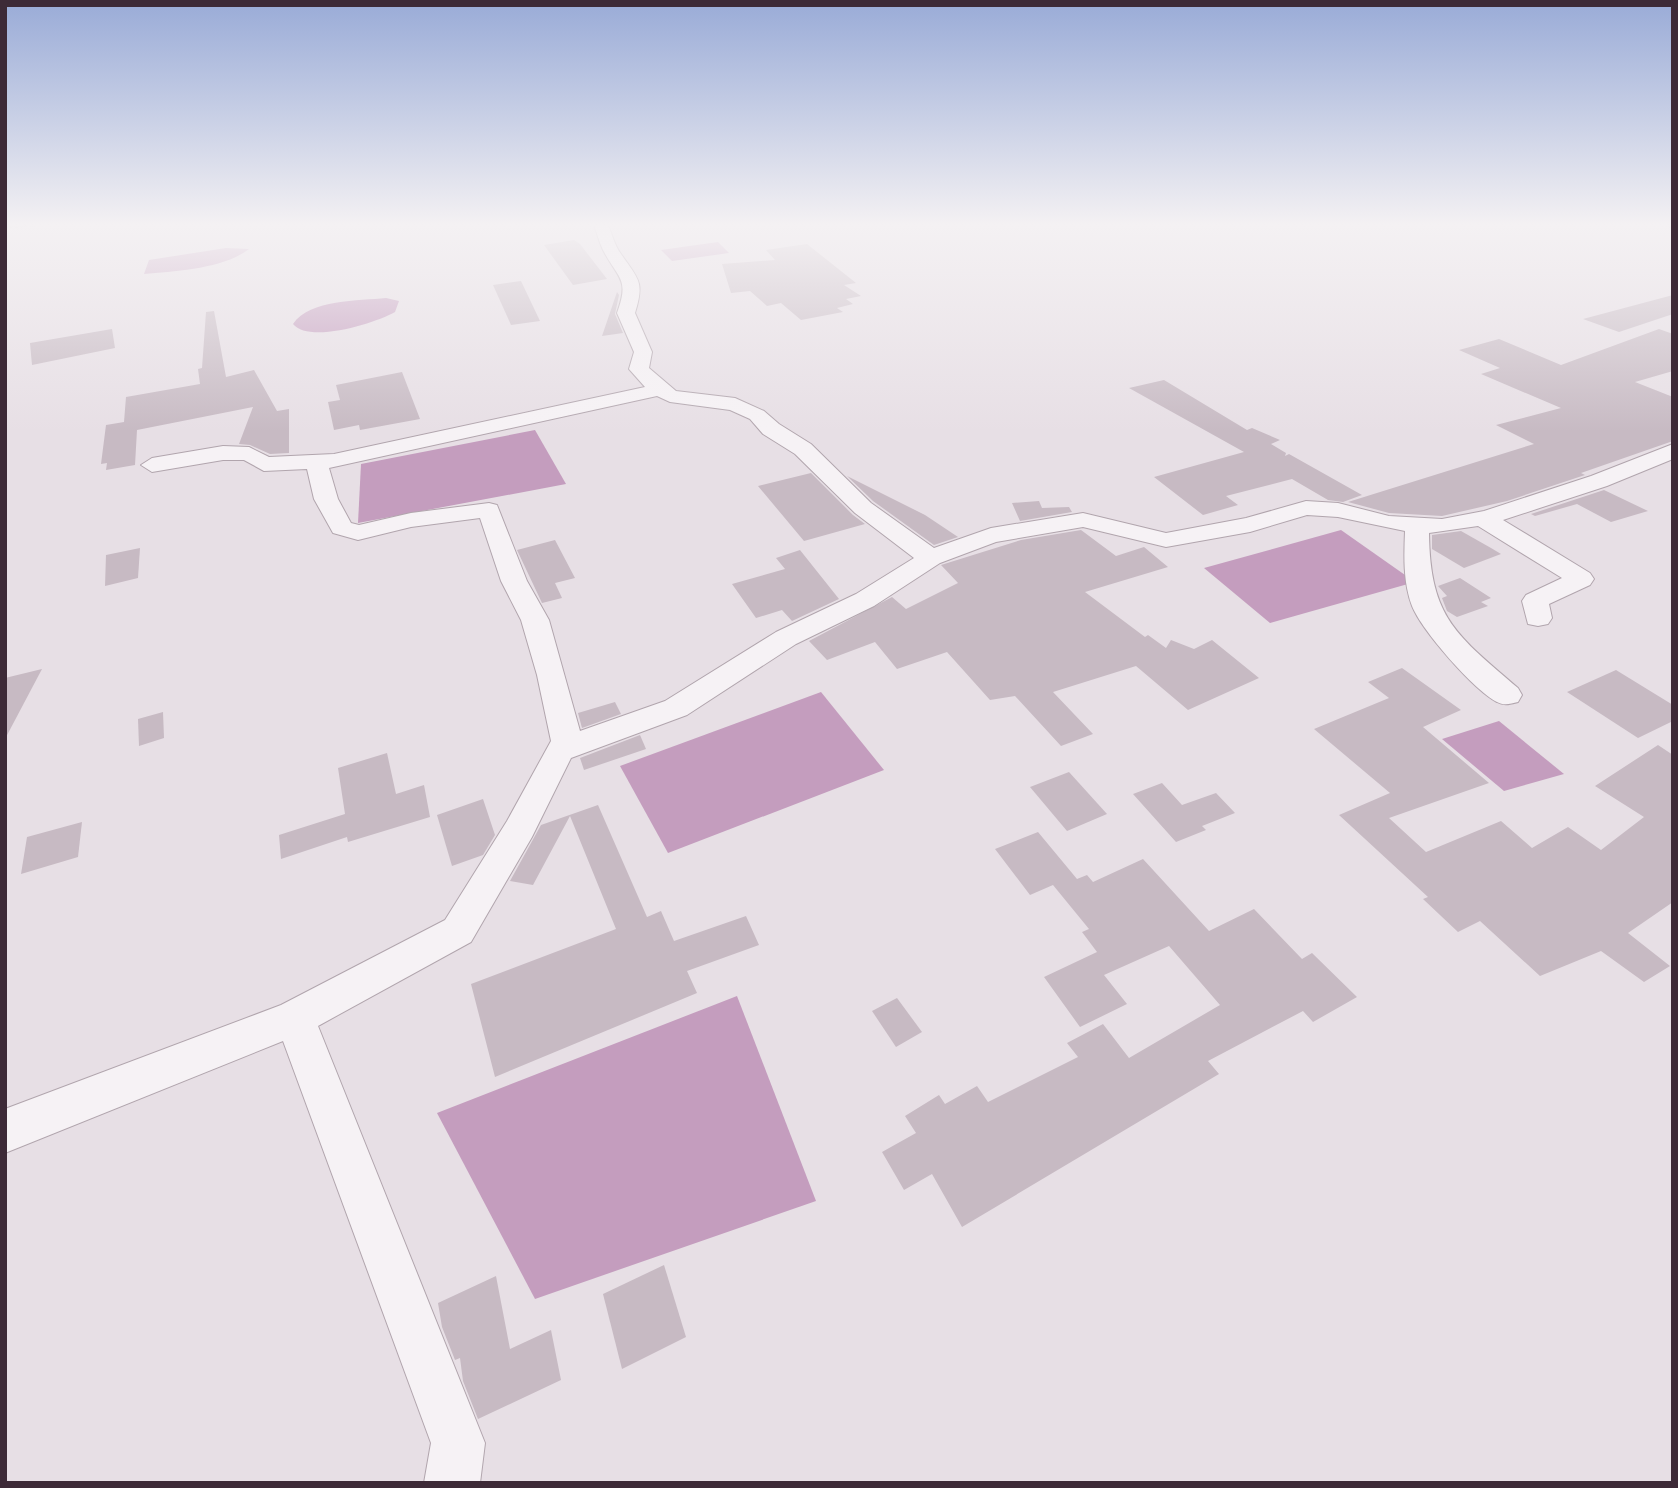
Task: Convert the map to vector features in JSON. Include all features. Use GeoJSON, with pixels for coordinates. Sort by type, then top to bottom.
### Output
{"type":"FeatureCollection","features":[{"type":"Feature","properties":{"kind":"street"},"geometry":{"type":"LineString","coordinates":[[634,292],[626,313],[643,352],[639,369],[660,388],[670,396],[735,404],[757,415],[771,429],[803,449],[863,508],[930,558]]}},
{"type":"Feature","properties":{"kind":"street"},"geometry":{"type":"LineString","coordinates":[[152,465],[223,453],[249,454],[264,464],[334,461],[660,388]]}},
{"type":"Feature","properties":{"kind":"street"},"geometry":{"type":"LineString","coordinates":[[5,1131],[295,1018],[458,931],[520,828],[559,750],[677,708],[786,638],[865,600],[930,558],[992,535],[1083,520],[1166,540],[1250,525],[1306,508],[1338,510],[1389,523],[1442,526],[1482,519],[1599,481],[1673,451]]}},
{"type":"Feature","properties":{"kind":"street"},"geometry":{"type":"LineString","coordinates":[[316,462],[326,499],[342,528],[358,533],[411,520],[489,510],[514,580],[535,620],[552,675],[568,747]]}},
{"type":"Feature","properties":{"kind":"street"},"geometry":{"type":"LineString","coordinates":[[1482,519],[1581,579],[1535,601],[1538,618]]}},
{"type":"Feature","properties":{"kind":"street"},"geometry":{"type":"LineString","coordinates":[[1417,525],[1418,592],[1437,631],[1507,695]]}},
{"type":"Feature","properties":{"kind":"street"},"geometry":{"type":"LineString","coordinates":[[295,1018],[458,1443],[452,1483]]}},
{"type":"Feature","properties":{"kind":"shaded area"},"geometry":{"type":"Polygon","coordinates":[[[386,298],[399,301],[395,312],[359,326],[313,332],[301,330],[293,324],[311,310],[323,306],[386,298]]]}},
{"type":"Feature","properties":{"kind":"shaded area"},"geometry":{"type":"Polygon","coordinates":[[[535,430],[566,484],[358,523],[361,464],[535,430]]]}},
{"type":"Feature","properties":{"kind":"shaded area"},"geometry":{"type":"Polygon","coordinates":[[[1341,530],[1415,582],[1270,623],[1204,568],[1341,530]]]}},
{"type":"Feature","properties":{"kind":"shaded area"},"geometry":{"type":"Polygon","coordinates":[[[821,692],[884,770],[668,853],[620,766],[821,692]]]}},
{"type":"Feature","properties":{"kind":"shaded area"},"geometry":{"type":"Polygon","coordinates":[[[1499,721],[1564,774],[1504,791],[1442,739],[1499,721]]]}},
{"type":"Feature","properties":{"kind":"shaded area"},"geometry":{"type":"Polygon","coordinates":[[[737,996],[816,1201],[535,1299],[437,1113],[737,996]]]}},
{"type":"Feature","properties":{"kind":"building"},"geometry":{"type":"Polygon","coordinates":[[[496,292],[526,292],[540,321],[511,325],[496,292]]]}},
{"type":"Feature","properties":{"kind":"building"},"geometry":{"type":"Polygon","coordinates":[[[617,292],[615,314],[623,333],[602,336],[617,292]]]}},
{"type":"Feature","properties":{"kind":"building"},"geometry":{"type":"Polygon","coordinates":[[[752,292],[855,292],[861,296],[846,299],[853,304],[837,308],[843,312],[801,320],[781,303],[767,306],[752,292]]]}},
{"type":"Feature","properties":{"kind":"building"},"geometry":{"type":"Polygon","coordinates":[[[1673,295],[1673,314],[1619,332],[1583,319],[1673,295]]]}},
{"type":"Feature","properties":{"kind":"building"},"geometry":{"type":"Polygon","coordinates":[[[214,311],[226,377],[254,370],[277,411],[289,409],[289,453],[270,454],[250,445],[239,444],[253,407],[137,430],[135,465],[106,470],[107,463],[101,464],[106,425],[124,422],[126,397],[200,384],[198,369],[202,368],[206,312],[214,311]]]}},
{"type":"Feature","properties":{"kind":"building"},"geometry":{"type":"Polygon","coordinates":[[[112,329],[115,348],[32,365],[30,343],[112,329]]]}},
{"type":"Feature","properties":{"kind":"building"},"geometry":{"type":"Polygon","coordinates":[[[1659,329],[1673,334],[1673,371],[1635,382],[1673,397],[1673,441],[1507,501],[1442,516],[1389,513],[1348,502],[1534,444],[1496,425],[1561,408],[1481,374],[1500,368],[1459,350],[1499,339],[1561,365],[1659,329]]]}},
{"type":"Feature","properties":{"kind":"building"},"geometry":{"type":"Polygon","coordinates":[[[402,372],[420,419],[360,430],[359,425],[334,430],[328,402],[340,400],[336,385],[402,372]]]}},
{"type":"Feature","properties":{"kind":"building"},"geometry":{"type":"Polygon","coordinates":[[[1164,380],[1247,430],[1252,428],[1280,440],[1271,444],[1286,453],[1285,456],[1289,454],[1362,495],[1343,502],[1328,500],[1292,479],[1226,496],[1238,505],[1203,515],[1154,477],[1244,452],[1129,388],[1164,380]]]}},
{"type":"Feature","properties":{"kind":"building"},"geometry":{"type":"Polygon","coordinates":[[[811,473],[865,524],[804,541],[758,486],[811,473]]]}},
{"type":"Feature","properties":{"kind":"building"},"geometry":{"type":"Polygon","coordinates":[[[847,476],[925,515],[958,537],[934,545],[873,501],[847,476]]]}},
{"type":"Feature","properties":{"kind":"building"},"geometry":{"type":"Polygon","coordinates":[[[1604,490],[1648,511],[1611,522],[1577,504],[1535,516],[1531,514],[1604,490]]]}},
{"type":"Feature","properties":{"kind":"building"},"geometry":{"type":"Polygon","coordinates":[[[1039,501],[1042,508],[1069,507],[1072,512],[1020,521],[1012,503],[1039,501]]]}},
{"type":"Feature","properties":{"kind":"building"},"geometry":{"type":"Polygon","coordinates":[[[1081,530],[1116,556],[1144,547],[1168,567],[1085,592],[1145,637],[1148,635],[1166,648],[1171,640],[1194,649],[1212,640],[1259,678],[1188,710],[1136,666],[1053,692],[1093,734],[1061,746],[1015,696],[990,700],[947,652],[897,669],[875,642],[827,660],[809,641],[892,597],[906,609],[958,583],[941,565],[1021,540],[1081,530]]]}},
{"type":"Feature","properties":{"kind":"building"},"geometry":{"type":"Polygon","coordinates":[[[1461,531],[1501,554],[1464,568],[1432,549],[1432,535],[1461,531]]]}},
{"type":"Feature","properties":{"kind":"building"},"geometry":{"type":"Polygon","coordinates":[[[555,540],[575,578],[555,583],[562,598],[542,603],[517,550],[555,540]]]}},
{"type":"Feature","properties":{"kind":"building"},"geometry":{"type":"Polygon","coordinates":[[[140,548],[138,578],[105,586],[106,555],[140,548]]]}},
{"type":"Feature","properties":{"kind":"building"},"geometry":{"type":"Polygon","coordinates":[[[800,550],[839,599],[792,621],[782,610],[756,618],[732,584],[785,569],[776,558],[800,550]]]}},
{"type":"Feature","properties":{"kind":"building"},"geometry":{"type":"Polygon","coordinates":[[[1460,578],[1491,598],[1481,602],[1488,606],[1457,617],[1447,611],[1442,598],[1447,596],[1438,586],[1460,578]]]}},
{"type":"Feature","properties":{"kind":"building"},"geometry":{"type":"Polygon","coordinates":[[[1402,668],[1461,710],[1423,727],[1489,783],[1389,818],[1426,852],[1501,821],[1532,848],[1568,827],[1601,850],[1644,817],[1595,786],[1658,745],[1673,755],[1673,902],[1628,933],[1670,966],[1644,982],[1601,951],[1540,976],[1480,921],[1458,932],[1423,899],[1428,897],[1339,815],[1390,793],[1314,729],[1389,698],[1368,682],[1402,668]]]}},
{"type":"Feature","properties":{"kind":"building"},"geometry":{"type":"Polygon","coordinates":[[[42,669],[5,739],[5,678],[42,669]]]}},
{"type":"Feature","properties":{"kind":"building"},"geometry":{"type":"Polygon","coordinates":[[[1616,670],[1673,705],[1673,721],[1638,738],[1567,692],[1616,670]]]}},
{"type":"Feature","properties":{"kind":"building"},"geometry":{"type":"Polygon","coordinates":[[[615,702],[621,714],[582,728],[578,713],[615,702]]]}},
{"type":"Feature","properties":{"kind":"building"},"geometry":{"type":"Polygon","coordinates":[[[163,712],[164,738],[139,746],[138,719],[163,712]]]}},
{"type":"Feature","properties":{"kind":"building"},"geometry":{"type":"Polygon","coordinates":[[[640,735],[646,749],[584,770],[580,758],[640,735]]]}},
{"type":"Feature","properties":{"kind":"building"},"geometry":{"type":"Polygon","coordinates":[[[387,753],[396,794],[424,785],[430,817],[348,842],[347,837],[281,859],[279,835],[345,814],[338,768],[387,753]]]}},
{"type":"Feature","properties":{"kind":"building"},"geometry":{"type":"Polygon","coordinates":[[[1069,772],[1107,814],[1067,831],[1030,787],[1069,772]]]}},
{"type":"Feature","properties":{"kind":"building"},"geometry":{"type":"Polygon","coordinates":[[[1162,783],[1182,805],[1216,793],[1235,813],[1202,826],[1206,830],[1176,842],[1133,794],[1162,783]]]}},
{"type":"Feature","properties":{"kind":"building"},"geometry":{"type":"Polygon","coordinates":[[[483,799],[495,835],[483,855],[452,866],[437,815],[483,799]]]}},
{"type":"Feature","properties":{"kind":"building"},"geometry":{"type":"Polygon","coordinates":[[[598,805],[647,917],[661,911],[674,941],[746,916],[759,945],[687,971],[697,993],[495,1077],[471,984],[616,929],[570,816],[533,885],[510,881],[541,825],[598,805]]]}},
{"type":"Feature","properties":{"kind":"building"},"geometry":{"type":"Polygon","coordinates":[[[82,822],[78,857],[21,874],[27,837],[82,822]]]}},
{"type":"Feature","properties":{"kind":"building"},"geometry":{"type":"Polygon","coordinates":[[[1038,832],[1077,879],[1087,875],[1093,882],[1143,859],[1209,931],[1254,909],[1302,959],[1312,953],[1357,997],[1313,1022],[1303,1011],[1208,1061],[1219,1074],[962,1227],[932,1174],[904,1190],[882,1152],[916,1133],[905,1116],[939,1095],[945,1104],[977,1086],[988,1102],[1078,1057],[1067,1043],[1103,1024],[1129,1058],[1220,1005],[1169,946],[1104,975],[1127,1004],[1080,1027],[1044,977],[1097,952],[1082,932],[1089,929],[1053,885],[1030,895],[995,849],[1038,832]]]}},
{"type":"Feature","properties":{"kind":"building"},"geometry":{"type":"Polygon","coordinates":[[[897,998],[922,1032],[896,1047],[872,1011],[897,998]]]}},
{"type":"Feature","properties":{"kind":"building"},"geometry":{"type":"Polygon","coordinates":[[[664,1265],[686,1337],[622,1369],[603,1294],[664,1265]]]}},
{"type":"Feature","properties":{"kind":"building"},"geometry":{"type":"Polygon","coordinates":[[[496,1276],[510,1349],[551,1330],[561,1380],[478,1419],[463,1381],[460,1358],[455,1360],[442,1327],[438,1303],[496,1276]]]}}]}
